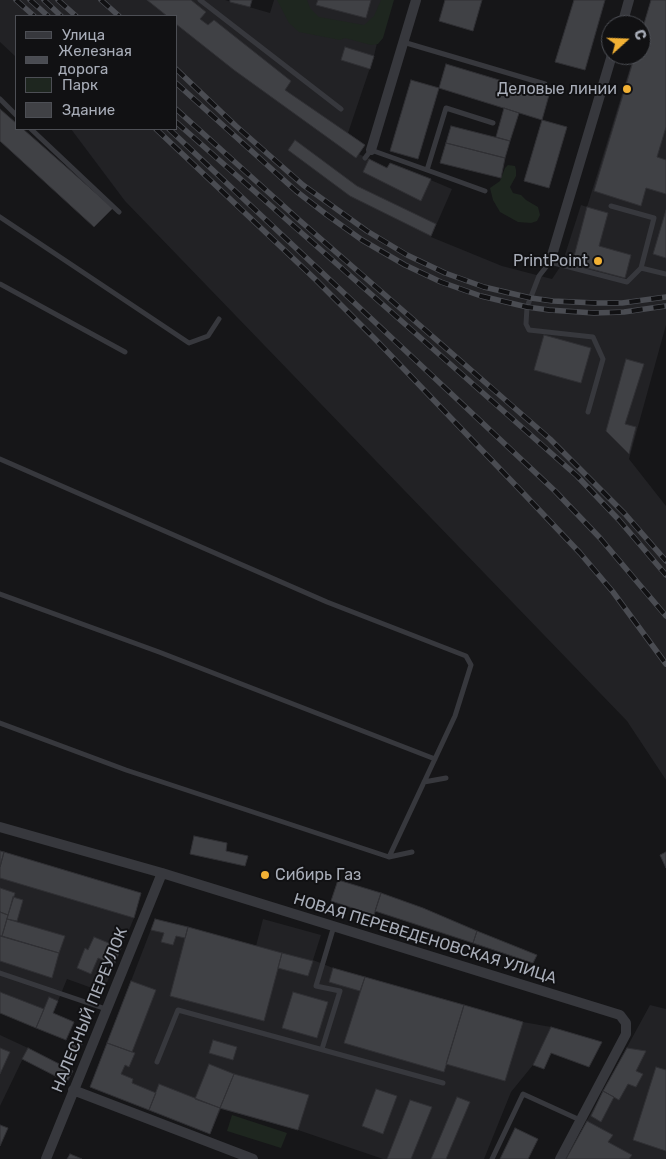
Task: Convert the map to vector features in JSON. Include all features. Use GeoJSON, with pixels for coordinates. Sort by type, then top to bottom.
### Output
{"type":"FeatureCollection","features":[{"type":"Feature","properties":{"kind":"street"},"geometry":{"type":"LineString","coordinates":[[368,154],[416,0]]}},
{"type":"Feature","properties":{"kind":"street"},"geometry":{"type":"LineString","coordinates":[[625,15],[629,0]]}},
{"type":"Feature","properties":{"kind":"street"},"geometry":{"type":"LineString","coordinates":[[550,262],[609,65]]}},
{"type":"Feature","properties":{"kind":"street","name":"НОВАЯ ПЕРЕВЕДЕНОВСКАЯ УЛИЦА"},"geometry":{"type":"LineString","coordinates":[[0,827],[162,873],[620,1015],[626,1023],[626,1034],[580,1120]]}},
{"type":"Feature","properties":{"kind":"street","name":"НАЛЕСНЫЙ ПЕРЕУЛОК"},"geometry":{"type":"LineString","coordinates":[[46,1159],[162,873]]}},
{"type":"Feature","properties":{"kind":"street"},"geometry":{"type":"LineString","coordinates":[[73,1090],[253,1159]]}},
{"type":"Feature","properties":{"kind":"street"},"geometry":{"type":"LineString","coordinates":[[560,1159],[580,1120]]}},
{"type":"Feature","properties":{"kind":"lane"},"geometry":{"type":"LineString","coordinates":[[200,0],[341,108]]}},
{"type":"Feature","properties":{"kind":"lane"},"geometry":{"type":"LineString","coordinates":[[403,42],[545,84]]}},
{"type":"Feature","properties":{"kind":"lane"},"geometry":{"type":"LineString","coordinates":[[0,99],[15,114]]}},
{"type":"Feature","properties":{"kind":"lane"},"geometry":{"type":"LineString","coordinates":[[427,170],[446,108],[493,123]]}},
{"type":"Feature","properties":{"kind":"lane"},"geometry":{"type":"LineString","coordinates":[[32,130],[119,212]]}},
{"type":"Feature","properties":{"kind":"lane"},"geometry":{"type":"LineString","coordinates":[[368,154],[427,170],[485,191]]}},
{"type":"Feature","properties":{"kind":"lane"},"geometry":{"type":"LineString","coordinates":[[588,412],[603,359],[593,337],[529,330],[526,324],[528,307],[539,276],[550,262],[627,282],[641,268],[654,218],[611,206]]}},
{"type":"Feature","properties":{"kind":"lane"},"geometry":{"type":"LineString","coordinates":[[0,217],[188,344],[208,336],[219,319]]}},
{"type":"Feature","properties":{"kind":"lane"},"geometry":{"type":"LineString","coordinates":[[641,268],[665,276]]}},
{"type":"Feature","properties":{"kind":"lane"},"geometry":{"type":"LineString","coordinates":[[0,284],[125,352]]}},
{"type":"Feature","properties":{"kind":"lane"},"geometry":{"type":"LineString","coordinates":[[0,459],[326,602],[466,656],[471,665],[455,716],[388,857]]}},
{"type":"Feature","properties":{"kind":"lane"},"geometry":{"type":"LineString","coordinates":[[0,594],[159,652],[435,759]]}},
{"type":"Feature","properties":{"kind":"lane"},"geometry":{"type":"LineString","coordinates":[[0,723],[126,770],[388,857],[412,852]]}},
{"type":"Feature","properties":{"kind":"lane"},"geometry":{"type":"LineString","coordinates":[[424,782],[446,778]]}},
{"type":"Feature","properties":{"kind":"lane"},"geometry":{"type":"LineString","coordinates":[[322,1049],[340,992],[316,986],[334,926]]}},
{"type":"Feature","properties":{"kind":"lane"},"geometry":{"type":"LineString","coordinates":[[0,973],[106,1009]]}},
{"type":"Feature","properties":{"kind":"lane"},"geometry":{"type":"LineString","coordinates":[[157,1062],[178,1010],[443,1083]]}},
{"type":"Feature","properties":{"kind":"lane"},"geometry":{"type":"LineString","coordinates":[[492,1159],[523,1094],[580,1120]]}},
{"type":"Feature","properties":{"kind":"shaded area"},"geometry":{"type":"Polygon","coordinates":[[[0,0],[225,0],[270,13],[274,0],[387,0],[374,56],[348,133],[365,145],[359,154],[387,168],[390,163],[452,189],[431,237],[502,266],[552,279],[562,264],[581,205],[587,207],[631,65],[651,65],[651,15],[647,15],[651,0],[666,0],[666,325],[629,459],[666,506],[666,780],[627,721],[125,201],[72,130],[178,130],[178,15],[15,15],[15,56],[0,42],[0,0]]]}},
{"type":"Feature","properties":{"kind":"shaded area"},"geometry":{"type":"Polygon","coordinates":[[[4,852],[141,893],[134,918],[103,992],[67,979],[58,1001],[49,997],[44,1009],[0,992],[0,867],[4,852]]]}},
{"type":"Feature","properties":{"kind":"shaded area"},"geometry":{"type":"Polygon","coordinates":[[[155,919],[256,946],[263,919],[321,935],[313,960],[333,968],[523,1022],[551,1027],[533,1065],[511,1092],[484,1159],[383,1159],[298,1130],[221,1109],[210,1134],[90,1087],[155,919]]]}},
{"type":"Feature","properties":{"kind":"shaded area"},"geometry":{"type":"Polygon","coordinates":[[[650,1005],[666,1009],[666,1159],[566,1159],[650,1005]]]}},
{"type":"Feature","properties":{"kind":"shaded area"},"geometry":{"type":"Polygon","coordinates":[[[0,1035],[28,1048],[0,1106],[0,1035]]]}},
{"type":"Feature","properties":{"kind":"green space"},"geometry":{"type":"Polygon","coordinates":[[[277,0],[307,0],[310,8],[319,17],[364,25],[374,16],[381,0],[394,0],[383,38],[378,44],[371,45],[345,38],[340,40],[299,32],[289,23],[277,0]]]}},
{"type":"Feature","properties":{"kind":"green space"},"geometry":{"type":"Polygon","coordinates":[[[508,165],[515,166],[516,170],[516,176],[510,187],[513,193],[521,195],[538,207],[540,215],[537,221],[531,223],[518,222],[500,212],[493,200],[490,188],[500,181],[508,165]]]}},
{"type":"Feature","properties":{"kind":"green space"},"geometry":{"type":"Polygon","coordinates":[[[232,1115],[287,1133],[281,1148],[227,1131],[232,1115]]]}},
{"type":"Feature","properties":{"kind":"building"},"geometry":{"type":"Polygon","coordinates":[[[147,0],[191,0],[206,12],[200,19],[208,25],[214,20],[291,81],[285,90],[365,145],[356,158],[234,70],[178,26],[178,15],[166,15],[147,0]]]}},
{"type":"Feature","properties":{"kind":"building"},"geometry":{"type":"Polygon","coordinates":[[[230,0],[252,0],[250,7],[230,2],[230,0]]]}},
{"type":"Feature","properties":{"kind":"building"},"geometry":{"type":"Polygon","coordinates":[[[318,0],[371,0],[366,18],[316,5],[318,0]]]}},
{"type":"Feature","properties":{"kind":"building"},"geometry":{"type":"Polygon","coordinates":[[[445,0],[482,0],[473,31],[439,21],[445,0]]]}},
{"type":"Feature","properties":{"kind":"building"},"geometry":{"type":"Polygon","coordinates":[[[574,0],[605,0],[585,70],[555,62],[574,0]]]}},
{"type":"Feature","properties":{"kind":"building"},"geometry":{"type":"Polygon","coordinates":[[[651,0],[666,0],[666,127],[657,157],[666,160],[666,194],[646,188],[641,206],[594,191],[632,65],[651,65],[651,15],[647,15],[651,0]]]}},
{"type":"Feature","properties":{"kind":"building"},"geometry":{"type":"Polygon","coordinates":[[[345,47],[374,56],[370,69],[341,60],[345,47]]]}},
{"type":"Feature","properties":{"kind":"building"},"geometry":{"type":"Polygon","coordinates":[[[446,64],[549,95],[542,120],[439,88],[446,64]]]}},
{"type":"Feature","properties":{"kind":"building"},"geometry":{"type":"Polygon","coordinates":[[[411,80],[439,88],[418,159],[390,151],[411,80]]]}},
{"type":"Feature","properties":{"kind":"building"},"geometry":{"type":"Polygon","coordinates":[[[504,108],[519,113],[510,141],[496,137],[504,108]]]}},
{"type":"Feature","properties":{"kind":"building"},"geometry":{"type":"Polygon","coordinates":[[[0,109],[15,122],[15,130],[24,130],[113,208],[94,227],[0,141],[0,109]]]}},
{"type":"Feature","properties":{"kind":"building"},"geometry":{"type":"Polygon","coordinates":[[[542,120],[567,127],[549,188],[524,181],[542,120]]]}},
{"type":"Feature","properties":{"kind":"building"},"geometry":{"type":"Polygon","coordinates":[[[451,126],[510,141],[505,158],[446,143],[451,126]]]}},
{"type":"Feature","properties":{"kind":"building"},"geometry":{"type":"Polygon","coordinates":[[[295,140],[357,186],[436,224],[431,236],[350,196],[288,150],[295,140]]]}},
{"type":"Feature","properties":{"kind":"building"},"geometry":{"type":"Polygon","coordinates":[[[446,143],[505,158],[501,178],[440,163],[446,143]]]}},
{"type":"Feature","properties":{"kind":"building"},"geometry":{"type":"Polygon","coordinates":[[[369,159],[387,168],[390,163],[431,179],[421,201],[363,172],[369,159]]]}},
{"type":"Feature","properties":{"kind":"building"},"geometry":{"type":"Polygon","coordinates":[[[587,207],[608,213],[599,246],[631,255],[625,278],[572,264],[587,207]]]}},
{"type":"Feature","properties":{"kind":"building"},"geometry":{"type":"Polygon","coordinates":[[[666,210],[666,258],[653,254],[666,210]]]}},
{"type":"Feature","properties":{"kind":"building"},"geometry":{"type":"Polygon","coordinates":[[[544,335],[591,348],[581,383],[534,370],[544,335]]]}},
{"type":"Feature","properties":{"kind":"building"},"geometry":{"type":"Polygon","coordinates":[[[626,359],[644,364],[625,424],[636,427],[629,454],[606,431],[626,359]]]}},
{"type":"Feature","properties":{"kind":"building"},"geometry":{"type":"Polygon","coordinates":[[[194,836],[227,843],[226,851],[248,856],[245,866],[190,854],[194,836]]]}},
{"type":"Feature","properties":{"kind":"building"},"geometry":{"type":"Polygon","coordinates":[[[0,851],[4,852],[0,867],[0,851]]]}},
{"type":"Feature","properties":{"kind":"building"},"geometry":{"type":"Polygon","coordinates":[[[4,852],[141,893],[134,918],[0,878],[0,867],[4,852]]]}},
{"type":"Feature","properties":{"kind":"building"},"geometry":{"type":"Polygon","coordinates":[[[666,852],[666,868],[660,855],[666,852]]]}},
{"type":"Feature","properties":{"kind":"building"},"geometry":{"type":"Polygon","coordinates":[[[338,880],[381,893],[374,915],[331,901],[338,880]]]}},
{"type":"Feature","properties":{"kind":"building"},"geometry":{"type":"Polygon","coordinates":[[[0,888],[15,893],[8,915],[0,912],[0,888]]]}},
{"type":"Feature","properties":{"kind":"building"},"geometry":{"type":"Polygon","coordinates":[[[381,893],[423,908],[477,931],[473,943],[375,911],[381,893]]]}},
{"type":"Feature","properties":{"kind":"building"},"geometry":{"type":"Polygon","coordinates":[[[13,897],[23,900],[17,921],[7,919],[13,897]]]}},
{"type":"Feature","properties":{"kind":"building"},"geometry":{"type":"Polygon","coordinates":[[[0,912],[8,915],[2,936],[0,936],[0,912]]]}},
{"type":"Feature","properties":{"kind":"building"},"geometry":{"type":"Polygon","coordinates":[[[7,919],[65,936],[59,953],[2,936],[7,919]]]}},
{"type":"Feature","properties":{"kind":"building"},"geometry":{"type":"Polygon","coordinates":[[[155,919],[188,927],[185,938],[176,936],[173,945],[161,942],[164,933],[151,930],[155,919]]]}},
{"type":"Feature","properties":{"kind":"building"},"geometry":{"type":"Polygon","coordinates":[[[188,927],[282,953],[264,1021],[170,996],[188,927]]]}},
{"type":"Feature","properties":{"kind":"building"},"geometry":{"type":"Polygon","coordinates":[[[477,931],[537,955],[533,963],[473,943],[477,931]]]}},
{"type":"Feature","properties":{"kind":"building"},"geometry":{"type":"Polygon","coordinates":[[[0,936],[59,953],[52,978],[0,961],[0,936]]]}},
{"type":"Feature","properties":{"kind":"building"},"geometry":{"type":"Polygon","coordinates":[[[94,937],[121,948],[114,965],[98,958],[91,974],[77,968],[85,948],[88,950],[94,937]]]}},
{"type":"Feature","properties":{"kind":"building"},"geometry":{"type":"Polygon","coordinates":[[[282,953],[313,961],[308,976],[278,968],[282,953]]]}},
{"type":"Feature","properties":{"kind":"building"},"geometry":{"type":"Polygon","coordinates":[[[333,968],[365,977],[360,991],[329,982],[333,968]]]}},
{"type":"Feature","properties":{"kind":"building"},"geometry":{"type":"Polygon","coordinates":[[[365,977],[464,1005],[444,1072],[344,1043],[365,977]]]}},
{"type":"Feature","properties":{"kind":"building"},"geometry":{"type":"Polygon","coordinates":[[[131,981],[156,990],[132,1052],[107,1043],[131,981]]]}},
{"type":"Feature","properties":{"kind":"building"},"geometry":{"type":"Polygon","coordinates":[[[0,992],[44,1009],[36,1028],[0,1013],[0,992]]]}},
{"type":"Feature","properties":{"kind":"building"},"geometry":{"type":"Polygon","coordinates":[[[293,992],[328,1002],[317,1038],[282,1028],[293,992]]]}},
{"type":"Feature","properties":{"kind":"building"},"geometry":{"type":"Polygon","coordinates":[[[49,997],[58,1001],[53,1013],[74,1022],[66,1040],[36,1028],[49,997]]]}},
{"type":"Feature","properties":{"kind":"building"},"geometry":{"type":"Polygon","coordinates":[[[464,1005],[523,1022],[505,1081],[446,1064],[464,1005]]]}},
{"type":"Feature","properties":{"kind":"building"},"geometry":{"type":"Polygon","coordinates":[[[551,1027],[602,1042],[589,1067],[551,1053],[544,1069],[533,1065],[551,1027]]]}},
{"type":"Feature","properties":{"kind":"building"},"geometry":{"type":"Polygon","coordinates":[[[73,1038],[83,1042],[75,1062],[65,1058],[73,1038]]]}},
{"type":"Feature","properties":{"kind":"building"},"geometry":{"type":"Polygon","coordinates":[[[213,1040],[237,1047],[233,1060],[209,1053],[213,1040]]]}},
{"type":"Feature","properties":{"kind":"building"},"geometry":{"type":"Polygon","coordinates":[[[107,1043],[135,1053],[129,1067],[125,1065],[121,1074],[133,1079],[132,1083],[156,1093],[149,1110],[90,1087],[107,1043]]]}},
{"type":"Feature","properties":{"kind":"building"},"geometry":{"type":"Polygon","coordinates":[[[0,1048],[10,1052],[0,1074],[0,1048]]]}},
{"type":"Feature","properties":{"kind":"building"},"geometry":{"type":"Polygon","coordinates":[[[28,1048],[73,1071],[67,1082],[22,1059],[28,1048]]]}},
{"type":"Feature","properties":{"kind":"building"},"geometry":{"type":"Polygon","coordinates":[[[627,1048],[646,1051],[636,1071],[643,1074],[636,1087],[628,1084],[619,1100],[603,1091],[627,1048]]]}},
{"type":"Feature","properties":{"kind":"building"},"geometry":{"type":"Polygon","coordinates":[[[209,1064],[234,1074],[220,1108],[195,1099],[209,1064]]]}},
{"type":"Feature","properties":{"kind":"building"},"geometry":{"type":"Polygon","coordinates":[[[656,1067],[666,1070],[666,1151],[633,1140],[656,1067]]]}},
{"type":"Feature","properties":{"kind":"building"},"geometry":{"type":"Polygon","coordinates":[[[234,1074],[309,1095],[298,1130],[220,1108],[234,1074]]]}},
{"type":"Feature","properties":{"kind":"building"},"geometry":{"type":"Polygon","coordinates":[[[159,1084],[220,1108],[210,1134],[149,1110],[159,1084]]]}},
{"type":"Feature","properties":{"kind":"building"},"geometry":{"type":"Polygon","coordinates":[[[376,1089],[397,1096],[383,1134],[362,1126],[376,1089]]]}},
{"type":"Feature","properties":{"kind":"building"},"geometry":{"type":"Polygon","coordinates":[[[603,1091],[614,1097],[601,1122],[591,1116],[603,1091]]]}},
{"type":"Feature","properties":{"kind":"building"},"geometry":{"type":"Polygon","coordinates":[[[457,1097],[470,1102],[446,1159],[431,1159],[457,1097]]]}},
{"type":"Feature","properties":{"kind":"building"},"geometry":{"type":"Polygon","coordinates":[[[410,1100],[432,1107],[411,1159],[387,1159],[410,1100]]]}},
{"type":"Feature","properties":{"kind":"building"},"geometry":{"type":"Polygon","coordinates":[[[587,1121],[613,1135],[608,1142],[632,1155],[629,1159],[566,1159],[587,1121]]]}},
{"type":"Feature","properties":{"kind":"building"},"geometry":{"type":"Polygon","coordinates":[[[0,1125],[8,1128],[0,1146],[0,1125]]]}},
{"type":"Feature","properties":{"kind":"building"},"geometry":{"type":"Polygon","coordinates":[[[515,1128],[538,1139],[528,1159],[500,1159],[515,1128]]]}},
{"type":"Feature","properties":{"kind":"building"},"geometry":{"type":"Polygon","coordinates":[[[70,1154],[82,1159],[67,1159],[70,1154]]]}},
{"type":"Feature","properties":{"kind":"railway"},"geometry":{"type":"LineString","coordinates":[[16,0],[33,15]]}},
{"type":"Feature","properties":{"kind":"railway"},"geometry":{"type":"LineString","coordinates":[[30,0],[47,15]]}},
{"type":"Feature","properties":{"kind":"railway"},"geometry":{"type":"LineString","coordinates":[[44,0],[60,15]]}},
{"type":"Feature","properties":{"kind":"railway"},"geometry":{"type":"LineString","coordinates":[[58,0],[75,15]]}},
{"type":"Feature","properties":{"kind":"railway"},"geometry":{"type":"LineString","coordinates":[[101,0],[118,15]]}},
{"type":"Feature","properties":{"kind":"railway"},"geometry":{"type":"LineString","coordinates":[[178,71],[236,126],[303,185],[367,231],[407,255],[445,273],[484,287],[553,301],[622,303],[666,297]]}},
{"type":"Feature","properties":{"kind":"railway"},"geometry":{"type":"LineString","coordinates":[[178,85],[296,191],[327,215],[362,240],[405,265],[441,282],[481,296],[549,310],[594,313],[624,312],[666,306]]}},
{"type":"Feature","properties":{"kind":"railway"},"geometry":{"type":"LineString","coordinates":[[178,111],[298,219],[550,439],[625,514],[666,561]]}},
{"type":"Feature","properties":{"kind":"railway"},"geometry":{"type":"LineString","coordinates":[[178,124],[577,476],[619,520],[666,575]]}},
{"type":"Feature","properties":{"kind":"railway"},"geometry":{"type":"LineString","coordinates":[[157,130],[316,280],[525,495],[580,553],[613,592],[666,664]]}},
{"type":"Feature","properties":{"kind":"railway"},"geometry":{"type":"LineString","coordinates":[[170,130],[555,491],[600,538],[666,616]]}},
{"type":"Feature","properties":{"kind":"place","name":"Деловые линии"},"geometry":{"type":"Point","coordinates":[627,89]}},
{"type":"Feature","properties":{"kind":"place","name":"PrintPoint"},"geometry":{"type":"Point","coordinates":[598,261]}},
{"type":"Feature","properties":{"kind":"place","name":"Сибирь Газ"},"geometry":{"type":"Point","coordinates":[265,875]}}]}
